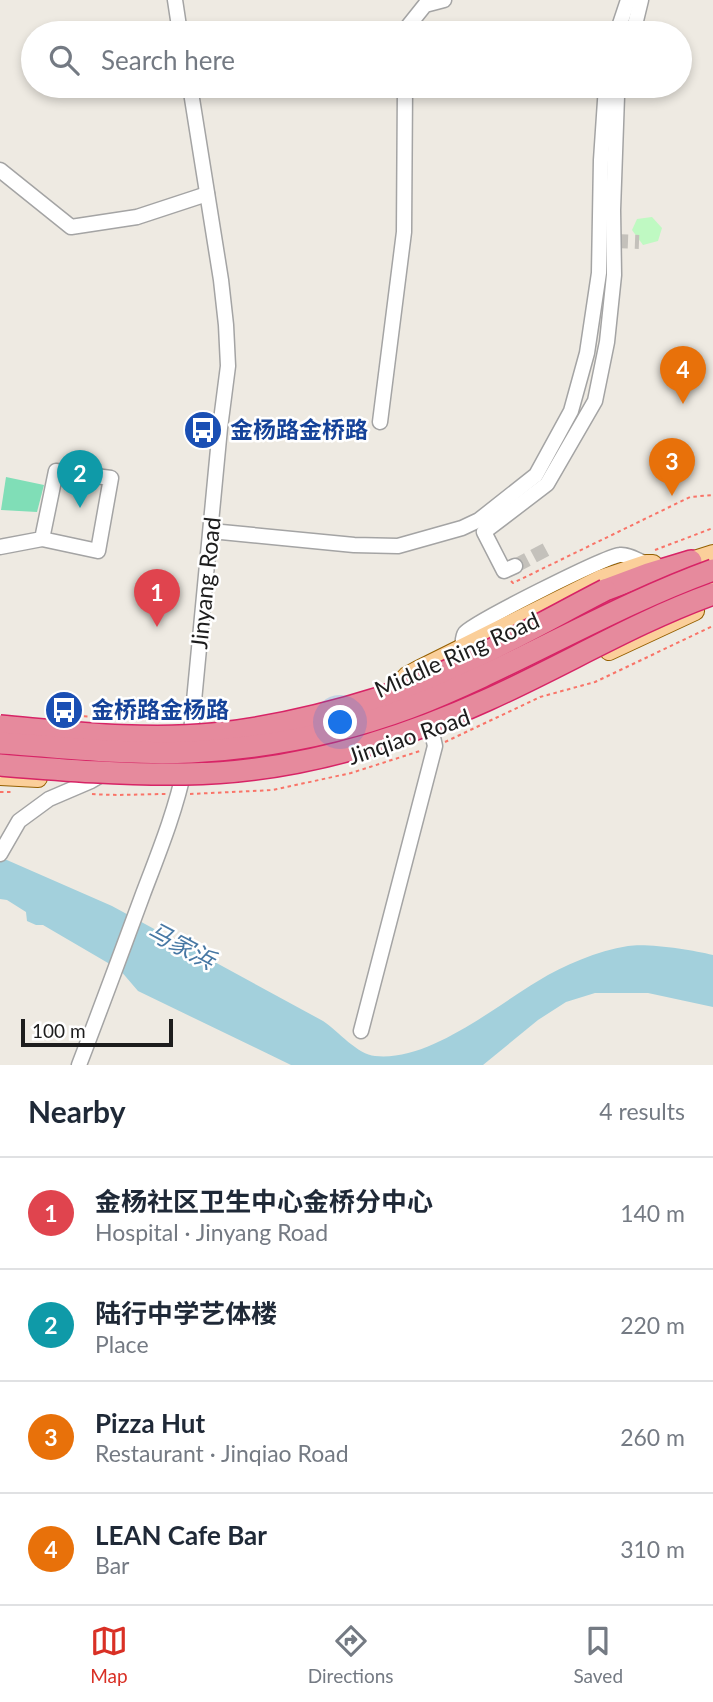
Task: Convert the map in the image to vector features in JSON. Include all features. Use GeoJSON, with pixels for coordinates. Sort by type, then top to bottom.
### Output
{"type":"FeatureCollection","features":[{"type":"Feature","properties":{"kind":"highway"},"geometry":{"type":"LineString","coordinates":[[0,725],[78,724],[168,736],[258,729],[338,710],[422,681],[606,590],[691,561]]}},
{"type":"Feature","properties":{"kind":"highway","name":"Middle Ring Road"},"geometry":{"type":"LineString","coordinates":[[0,743],[111,751],[190,752],[262,746],[336,732],[408,708],[477,680],[615,611],[713,570]]}},
{"type":"Feature","properties":{"kind":"highway"},"geometry":{"type":"LineString","coordinates":[[0,765],[111,774],[188,774],[267,767],[343,752],[415,729],[486,700],[713,594]]}},
{"type":"Feature","properties":{"kind":"highway"},"geometry":{"type":"LineString","coordinates":[[78,724],[144,740],[212,741],[301,733],[380,718]]}},
{"type":"Feature","properties":{"kind":"main road","name":"Jinqiao Road"},"geometry":{"type":"LineString","coordinates":[[0,734],[190,742],[261,735],[331,721],[380,718],[614,605],[655,584],[691,561],[713,554]]}},
{"type":"Feature","properties":{"kind":"main road","name":"Jinqiao Road"},"geometry":{"type":"LineString","coordinates":[[380,718],[396,686],[407,676],[640,561],[691,561]]}},
{"type":"Feature","properties":{"kind":"main road"},"geometry":{"type":"LineString","coordinates":[[540,684],[584,641],[597,632],[713,582]]}},
{"type":"Feature","properties":{"kind":"main road","name":"Jinqiao Road"},"geometry":{"type":"LineString","coordinates":[[0,776],[181,784],[256,777],[349,760],[432,733],[713,604]]}},
{"type":"Feature","properties":{"kind":"main road"},"geometry":{"type":"LineString","coordinates":[[181,784],[194,771],[212,763],[265,757],[338,743],[380,718],[425,713],[472,693],[499,660]]}},
{"type":"Feature","properties":{"kind":"main road","name":"Jinqiao Road"},"geometry":{"type":"LineString","coordinates":[[0,725],[28,734]]}},
{"type":"Feature","properties":{"kind":"main road"},"geometry":{"type":"LineString","coordinates":[[0,757],[164,764],[178,757],[190,742]]}},
{"type":"Feature","properties":{"kind":"street"},"geometry":{"type":"LineString","coordinates":[[175,0],[178,21]]}},
{"type":"Feature","properties":{"kind":"street"},"geometry":{"type":"LineString","coordinates":[[413,21],[425,5],[444,0]]}},
{"type":"Feature","properties":{"kind":"street"},"geometry":{"type":"LineString","coordinates":[[621,21],[628,0]]}},
{"type":"Feature","properties":{"kind":"street"},"geometry":{"type":"LineString","coordinates":[[636,21],[641,0]]}},
{"type":"Feature","properties":{"kind":"street","name":"Jinyang Road"},"geometry":{"type":"LineString","coordinates":[[79,1065],[147,884],[181,784],[190,742],[228,366],[225,314],[192,98]]}},
{"type":"Feature","properties":{"kind":"street"},"geometry":{"type":"LineString","coordinates":[[380,422],[404,232],[405,98]]}},
{"type":"Feature","properties":{"kind":"street"},"geometry":{"type":"LineString","coordinates":[[211,531],[354,545],[398,546],[462,528],[479,520],[536,475],[571,411],[587,352],[599,273],[604,98]]}},
{"type":"Feature","properties":{"kind":"street"},"geometry":{"type":"LineString","coordinates":[[510,569],[484,532],[547,484],[595,401],[607,342],[614,275],[617,98]]}},
{"type":"Feature","properties":{"kind":"street"},"geometry":{"type":"LineString","coordinates":[[0,170],[71,227],[137,217],[207,194]]}},
{"type":"Feature","properties":{"kind":"street"},"geometry":{"type":"LineString","coordinates":[[0,547],[42,539],[98,551],[111,478],[57,471],[42,539]]}},
{"type":"Feature","properties":{"kind":"street"},"geometry":{"type":"LineString","coordinates":[[361,1031],[435,747],[432,733]]}},
{"type":"Feature","properties":{"kind":"street"},"geometry":{"type":"LineString","coordinates":[[1,852],[19,821],[49,799],[91,781],[121,763]]}},
{"type":"Feature","properties":{"kind":"path"},"geometry":{"type":"LineString","coordinates":[[510,569],[513,583],[690,497],[713,495]]}},
{"type":"Feature","properties":{"kind":"path"},"geometry":{"type":"LineString","coordinates":[[640,561],[713,528]]}},
{"type":"Feature","properties":{"kind":"path"},"geometry":{"type":"LineString","coordinates":[[78,724],[158,720]]}},
{"type":"Feature","properties":{"kind":"green space"},"geometry":{"type":"Polygon","coordinates":[[[652,217],[662,228],[658,241],[643,245],[632,230],[637,219],[652,217]]]}},
{"type":"Feature","properties":{"kind":"green space"},"geometry":{"type":"Polygon","coordinates":[[[6,477],[44,485],[37,512],[1,510],[6,477]]]}},
{"type":"Feature","properties":{"kind":"water","name":"马家浜"},"geometry":{"type":"Polygon","coordinates":[[[0,857],[112,906],[323,1021],[368,1055],[396,1056],[439,1042],[559,969],[593,955],[628,946],[659,946],[713,955],[713,1007],[648,993],[595,993],[566,1002],[538,1020],[483,1065],[291,1065],[138,991],[120,970],[43,925],[27,921],[26,912],[7,900],[0,899],[0,857]]]}},
{"type":"Feature","properties":{"kind":"tunnel"},"geometry":{"type":"LineString","coordinates":[[614,241],[639,242]]}},
{"type":"Feature","properties":{"kind":"tunnel"},"geometry":{"type":"LineString","coordinates":[[515,566],[549,548]]}},
{"type":"Feature","properties":{"kind":"place","name":"LEAN Cafe Bar"},"geometry":{"type":"Point","coordinates":[683,404]}},
{"type":"Feature","properties":{"kind":"place","name":"金杨路金桥路"},"geometry":{"type":"Point","coordinates":[203,430]}},
{"type":"Feature","properties":{"kind":"place","name":"Pizza Hut"},"geometry":{"type":"Point","coordinates":[672,496]}},
{"type":"Feature","properties":{"kind":"place","name":"陆行中学艺体楼"},"geometry":{"type":"Point","coordinates":[80,508]}},
{"type":"Feature","properties":{"kind":"place","name":"金杨社区卫生中心金桥分中心"},"geometry":{"type":"Point","coordinates":[157,627]}},
{"type":"Feature","properties":{"kind":"place","name":"金桥路金杨路"},"geometry":{"type":"Point","coordinates":[64,710]}}]}
